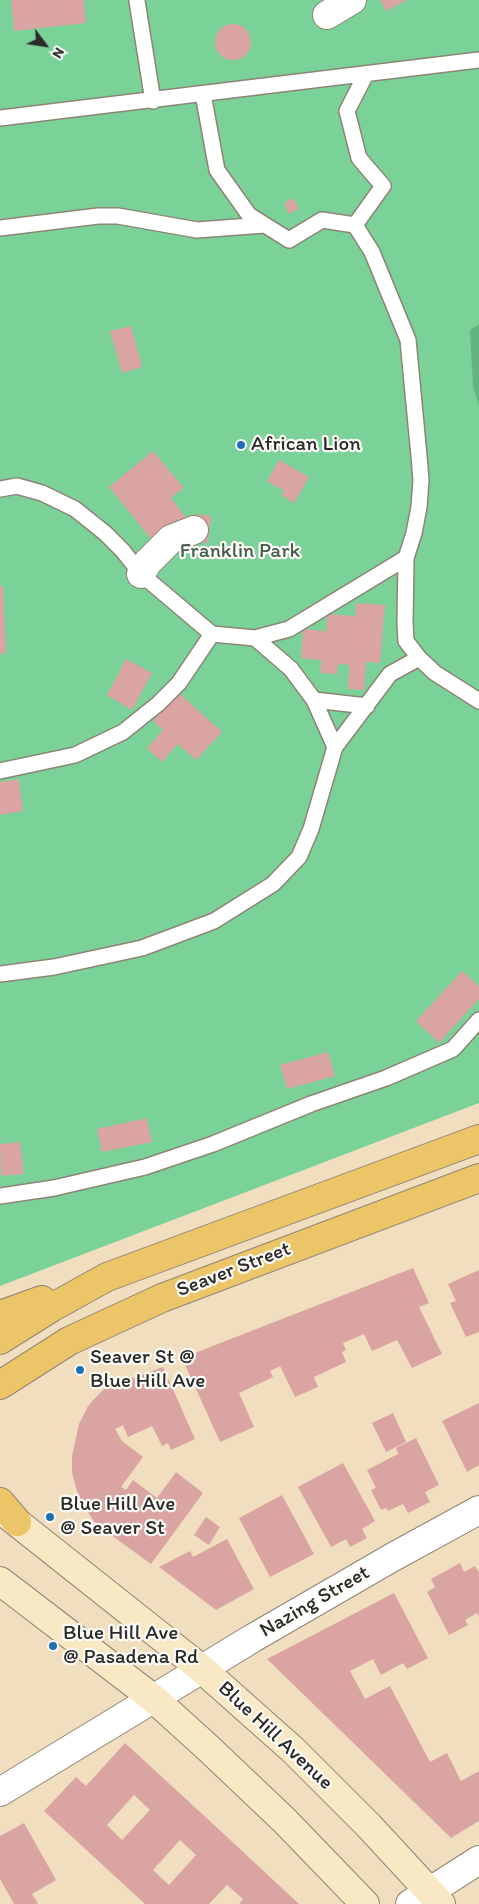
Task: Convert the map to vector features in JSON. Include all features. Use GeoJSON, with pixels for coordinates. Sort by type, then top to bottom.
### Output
{"type":"FeatureCollection","features":[{"type":"Feature","properties":{"kind":"main road","name":"Seaver Street"},"geometry":{"type":"LineString","coordinates":[[0,1340],[51,1308],[107,1277],[479,1138]]}},
{"type":"Feature","properties":{"kind":"main road","name":"Seaver Street"},"geometry":{"type":"LineString","coordinates":[[10,1378],[70,1341],[162,1298],[479,1178]]}},
{"type":"Feature","properties":{"kind":"main road"},"geometry":{"type":"LineString","coordinates":[[0,1315],[107,1277]]}},
{"type":"Feature","properties":{"kind":"main road"},"geometry":{"type":"LineString","coordinates":[[0,1400],[10,1378]]}},
{"type":"Feature","properties":{"kind":"main road","name":"Blue Hill Avenue"},"geometry":{"type":"LineString","coordinates":[[6,1511],[204,1670],[293,1750],[369,1826],[427,1899]]}},
{"type":"Feature","properties":{"kind":"main road"},"geometry":{"type":"LineString","coordinates":[[0,1581],[154,1699],[285,1821],[365,1904]]}},
{"type":"Feature","properties":{"kind":"street"},"geometry":{"type":"LineString","coordinates":[[327,15],[352,0]]}},
{"type":"Feature","properties":{"kind":"street"},"geometry":{"type":"LineString","coordinates":[[141,574],[148,562],[171,539],[194,530]]}},
{"type":"Feature","properties":{"kind":"street","name":"Nazing Street"},"geometry":{"type":"LineString","coordinates":[[0,1792],[204,1670],[261,1633],[479,1510]]}},
{"type":"Feature","properties":{"kind":"street"},"geometry":{"type":"LineString","coordinates":[[427,1899],[479,1860]]}},
{"type":"Feature","properties":{"kind":"lane"},"geometry":{"type":"LineString","coordinates":[[137,1],[153,100]]}},
{"type":"Feature","properties":{"kind":"lane"},"geometry":{"type":"LineString","coordinates":[[0,118],[479,60]]}},
{"type":"Feature","properties":{"kind":"lane"},"geometry":{"type":"LineString","coordinates":[[354,225],[383,186],[359,158],[347,111],[366,74]]}},
{"type":"Feature","properties":{"kind":"lane"},"geometry":{"type":"LineString","coordinates":[[203,94],[217,170],[249,215],[288,240],[322,220],[354,225],[372,252],[408,340],[421,480],[414,533],[406,558],[406,641],[418,658],[435,673],[479,700]]}},
{"type":"Feature","properties":{"kind":"lane"},"geometry":{"type":"LineString","coordinates":[[0,228],[98,216],[118,216],[197,230],[264,225]]}},
{"type":"Feature","properties":{"kind":"lane"},"geometry":{"type":"LineString","coordinates":[[0,489],[18,486],[42,493],[75,509],[105,533],[123,551],[141,574],[212,634],[255,638],[289,629],[406,558]]}},
{"type":"Feature","properties":{"kind":"lane"},"geometry":{"type":"LineString","coordinates":[[0,770],[75,755],[123,732],[158,704],[179,683],[212,634]]}},
{"type":"Feature","properties":{"kind":"lane"},"geometry":{"type":"LineString","coordinates":[[255,638],[291,669],[314,700],[335,746]]}},
{"type":"Feature","properties":{"kind":"lane"},"geometry":{"type":"LineString","coordinates":[[0,974],[54,967],[142,948],[214,921],[273,884],[299,857],[311,829],[335,746],[390,674],[418,658]]}},
{"type":"Feature","properties":{"kind":"lane"},"geometry":{"type":"LineString","coordinates":[[314,700],[367,706]]}},
{"type":"Feature","properties":{"kind":"lane"},"geometry":{"type":"LineString","coordinates":[[0,1196],[54,1188],[145,1167],[213,1144],[311,1104],[386,1078],[453,1049],[479,1020]]}},
{"type":"Feature","properties":{"kind":"green space","name":"Franklin Park"},"geometry":{"type":"Polygon","coordinates":[[[0,0],[479,0],[479,1103],[0,1286],[0,0]]]}},
{"type":"Feature","properties":{"kind":"green space"},"geometry":{"type":"Polygon","coordinates":[[[479,324],[479,406],[473,387],[470,330],[479,324]]]}},
{"type":"Feature","properties":{"kind":"building"},"geometry":{"type":"Polygon","coordinates":[[[11,0],[84,0],[86,23],[14,31],[11,0]]]}},
{"type":"Feature","properties":{"kind":"building"},"geometry":{"type":"Polygon","coordinates":[[[380,0],[407,0],[386,11],[380,0]]]}},
{"type":"Feature","properties":{"kind":"building"},"geometry":{"type":"Polygon","coordinates":[[[233,24],[240,25],[246,29],[250,35],[250,49],[246,55],[240,59],[233,60],[226,59],[220,55],[216,49],[215,42],[216,35],[220,29],[226,25],[233,24]]]}},
{"type":"Feature","properties":{"kind":"building"},"geometry":{"type":"Polygon","coordinates":[[[293,198],[299,208],[289,214],[284,203],[293,198]]]}},
{"type":"Feature","properties":{"kind":"building"},"geometry":{"type":"Polygon","coordinates":[[[131,326],[142,367],[122,373],[110,331],[131,326]]]}},
{"type":"Feature","properties":{"kind":"building"},"geometry":{"type":"Polygon","coordinates":[[[153,451],[184,488],[171,498],[187,519],[156,545],[109,487],[153,451]]]}},
{"type":"Feature","properties":{"kind":"building"},"geometry":{"type":"Polygon","coordinates":[[[279,460],[309,477],[294,503],[281,495],[284,491],[267,481],[279,460]]]}},
{"type":"Feature","properties":{"kind":"building"},"geometry":{"type":"Polygon","coordinates":[[[196,514],[211,516],[208,543],[193,541],[196,514]]]}},
{"type":"Feature","properties":{"kind":"building"},"geometry":{"type":"Polygon","coordinates":[[[0,586],[3,586],[6,653],[0,654],[0,586]]]}},
{"type":"Feature","properties":{"kind":"building"},"geometry":{"type":"Polygon","coordinates":[[[356,603],[385,605],[380,663],[366,662],[364,690],[348,689],[349,665],[338,664],[337,674],[320,673],[321,660],[301,658],[303,629],[326,631],[327,614],[355,616],[356,603]]]}},
{"type":"Feature","properties":{"kind":"building"},"geometry":{"type":"Polygon","coordinates":[[[126,659],[152,673],[132,710],[107,695],[126,659]]]}},
{"type":"Feature","properties":{"kind":"building"},"geometry":{"type":"Polygon","coordinates":[[[179,693],[222,732],[196,760],[178,744],[162,762],[147,748],[163,730],[153,721],[179,693]]]}},
{"type":"Feature","properties":{"kind":"building"},"geometry":{"type":"Polygon","coordinates":[[[19,779],[23,811],[0,815],[0,782],[19,779]]]}},
{"type":"Feature","properties":{"kind":"building"},"geometry":{"type":"Polygon","coordinates":[[[462,971],[479,986],[479,999],[439,1043],[416,1021],[462,971]]]}},
{"type":"Feature","properties":{"kind":"building"},"geometry":{"type":"Polygon","coordinates":[[[328,1052],[335,1076],[287,1089],[280,1065],[328,1052]]]}},
{"type":"Feature","properties":{"kind":"building"},"geometry":{"type":"Polygon","coordinates":[[[147,1118],[152,1142],[102,1152],[97,1129],[147,1118]]]}},
{"type":"Feature","properties":{"kind":"building"},"geometry":{"type":"Polygon","coordinates":[[[20,1142],[24,1174],[1,1176],[0,1144],[20,1142]]]}},
{"type":"Feature","properties":{"kind":"building"},"geometry":{"type":"Polygon","coordinates":[[[413,1268],[429,1303],[419,1307],[442,1354],[412,1368],[397,1340],[372,1351],[364,1334],[343,1343],[346,1350],[342,1352],[346,1362],[314,1377],[318,1387],[295,1397],[280,1366],[270,1371],[273,1377],[239,1393],[254,1427],[220,1442],[182,1358],[413,1268]]]}},
{"type":"Feature","properties":{"kind":"building"},"geometry":{"type":"Polygon","coordinates":[[[479,1270],[479,1332],[466,1337],[450,1303],[456,1301],[448,1284],[479,1270]]]}},
{"type":"Feature","properties":{"kind":"building"},"geometry":{"type":"Polygon","coordinates":[[[163,1367],[195,1439],[171,1450],[168,1443],[162,1446],[152,1426],[128,1437],[123,1425],[115,1429],[122,1441],[143,1457],[121,1487],[126,1490],[133,1480],[157,1498],[176,1472],[203,1493],[151,1564],[93,1520],[82,1503],[76,1488],[72,1472],[72,1456],[79,1424],[88,1406],[104,1389],[163,1367]]]}},
{"type":"Feature","properties":{"kind":"building"},"geometry":{"type":"Polygon","coordinates":[[[479,1403],[479,1465],[467,1472],[442,1421],[479,1403]]]}},
{"type":"Feature","properties":{"kind":"building"},"geometry":{"type":"Polygon","coordinates":[[[393,1413],[406,1442],[386,1452],[372,1423],[393,1413]]]}},
{"type":"Feature","properties":{"kind":"building"},"geometry":{"type":"Polygon","coordinates":[[[416,1438],[439,1485],[425,1492],[430,1502],[408,1513],[403,1504],[388,1511],[386,1508],[381,1510],[371,1490],[376,1488],[367,1470],[398,1454],[396,1448],[416,1438]]]}},
{"type":"Feature","properties":{"kind":"building"},"geometry":{"type":"Polygon","coordinates":[[[343,1463],[375,1521],[362,1529],[367,1538],[350,1547],[346,1539],[331,1547],[298,1487],[343,1463]]]}},
{"type":"Feature","properties":{"kind":"building"},"geometry":{"type":"Polygon","coordinates":[[[282,1495],[314,1554],[270,1577],[239,1518],[282,1495]]]}},
{"type":"Feature","properties":{"kind":"building"},"geometry":{"type":"Polygon","coordinates":[[[206,1517],[220,1527],[209,1545],[194,1535],[206,1517]]]}},
{"type":"Feature","properties":{"kind":"building"},"geometry":{"type":"Polygon","coordinates":[[[227,1539],[254,1589],[216,1610],[159,1567],[190,1551],[193,1557],[227,1539]]]}},
{"type":"Feature","properties":{"kind":"building"},"geometry":{"type":"Polygon","coordinates":[[[460,1563],[464,1572],[475,1566],[479,1573],[479,1617],[477,1613],[465,1620],[468,1625],[449,1635],[427,1592],[435,1587],[431,1579],[460,1563]]]}},
{"type":"Feature","properties":{"kind":"building"},"geometry":{"type":"Polygon","coordinates":[[[394,1593],[428,1658],[407,1669],[403,1663],[381,1675],[373,1659],[350,1671],[365,1699],[390,1686],[430,1762],[447,1753],[461,1781],[479,1771],[479,1821],[451,1838],[267,1659],[394,1593]]]}},
{"type":"Feature","properties":{"kind":"building"},"geometry":{"type":"Polygon","coordinates":[[[125,1743],[299,1904],[239,1904],[243,1899],[227,1885],[209,1904],[145,1904],[44,1811],[76,1777],[86,1786],[125,1743]],[[134,1795],[107,1825],[122,1840],[150,1810],[134,1795]],[[180,1840],[153,1870],[169,1885],[196,1855],[180,1840]]]}},
{"type":"Feature","properties":{"kind":"building"},"geometry":{"type":"Polygon","coordinates":[[[24,1823],[56,1880],[32,1894],[38,1903],[36,1904],[14,1904],[0,1879],[0,1836],[24,1823]]]}},
{"type":"Feature","properties":{"kind":"place","name":"African Lion"},"geometry":{"type":"Point","coordinates":[241,445]}},
{"type":"Feature","properties":{"kind":"place","name":"Seaver St @ Blue Hill Ave"},"geometry":{"type":"Point","coordinates":[80,1370]}},
{"type":"Feature","properties":{"kind":"place","name":"Blue Hill Ave @ Seaver St"},"geometry":{"type":"Point","coordinates":[50,1517]}},
{"type":"Feature","properties":{"kind":"place","name":"Blue Hill Ave @ Pasadena Rd"},"geometry":{"type":"Point","coordinates":[53,1646]}}]}
